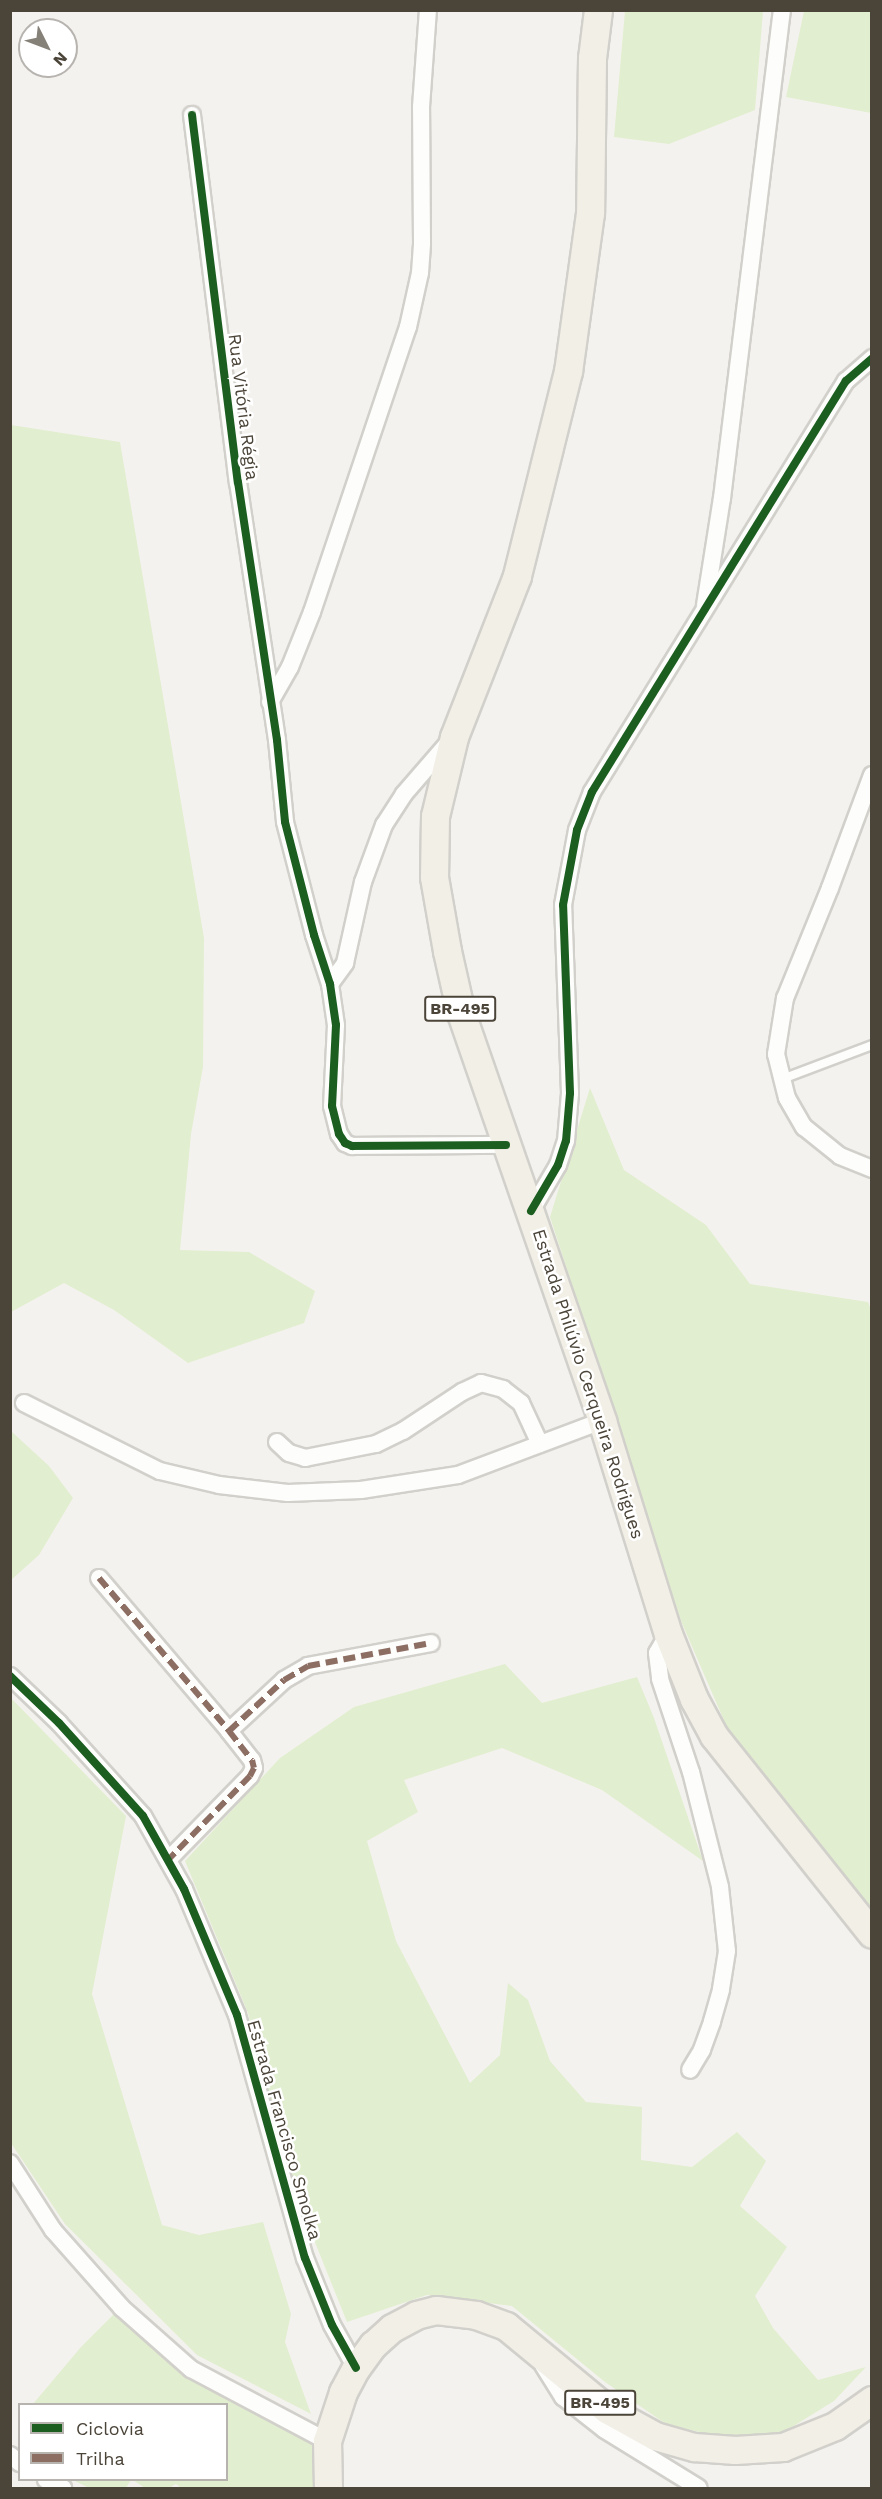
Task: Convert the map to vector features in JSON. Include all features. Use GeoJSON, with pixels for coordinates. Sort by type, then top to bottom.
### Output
{"type":"FeatureCollection","features":[{"type":"Feature","properties":{"kind":"main road","name":"Estrada Philúvio Cerqueira Rodrigues"},"geometry":{"type":"LineString","coordinates":[[598,10],[592,58],[590,213],[568,371],[516,576],[454,737],[435,816],[434,877],[461,1012],[602,1421],[668,1634],[694,1699],[714,1736],[872,1934]]}},
{"type":"Feature","properties":{"kind":"main road","name":"BR-495"},"geometry":{"type":"LineString","coordinates":[[328,2488],[327,2441],[343,2392],[356,2368],[373,2345],[392,2328],[416,2315],[436,2310],[476,2315],[506,2326],[608,2409],[655,2436],[694,2447],[735,2450],[783,2447],[835,2426],[872,2400]]}},
{"type":"Feature","properties":{"kind":"street"},"geometry":{"type":"LineString","coordinates":[[270,702],[290,667],[312,612],[408,327],[420,273],[422,243],[422,107],[428,10]]}},
{"type":"Feature","properties":{"kind":"street"},"geometry":{"type":"LineString","coordinates":[[704,615],[722,498],[782,10]]}},
{"type":"Feature","properties":{"kind":"street","name":"Rua Vitória Régia"},"geometry":{"type":"LineString","coordinates":[[192,115],[238,482],[285,822],[314,935],[330,984],[336,1025],[332,1106],[339,1134],[345,1143],[352,1146],[507,1145]]}},
{"type":"Feature","properties":{"kind":"street"},"geometry":{"type":"LineString","coordinates":[[531,1211],[558,1165],[566,1141],[570,1093],[563,905],[577,830],[592,792],[704,615],[751,533],[846,381],[872,358]]}},
{"type":"Feature","properties":{"kind":"street"},"geometry":{"type":"LineString","coordinates":[[330,984],[345,963],[363,882],[384,825],[404,794],[454,737]]}},
{"type":"Feature","properties":{"kind":"street"},"geometry":{"type":"LineString","coordinates":[[872,776],[785,998],[776,1054],[787,1098],[804,1127],[840,1156],[872,1169]]}},
{"type":"Feature","properties":{"kind":"street"},"geometry":{"type":"LineString","coordinates":[[277,1442],[289,1453],[305,1458],[376,1444],[403,1431],[462,1392],[481,1383],[503,1389],[521,1403],[540,1444]]}},
{"type":"Feature","properties":{"kind":"street"},"geometry":{"type":"LineString","coordinates":[[24,1403],[160,1471],[219,1485],[288,1493],[361,1490],[458,1475],[602,1421]]}},
{"type":"Feature","properties":{"kind":"street"},"geometry":{"type":"LineString","coordinates":[[99,1578],[229,1731],[252,1760],[254,1768],[250,1776],[169,1859]]}},
{"type":"Feature","properties":{"kind":"street"},"geometry":{"type":"LineString","coordinates":[[668,1634],[657,1653],[660,1679],[691,1772],[720,1887],[727,1951],[721,1990],[712,2022],[702,2050],[690,2070]]}},
{"type":"Feature","properties":{"kind":"street"},"geometry":{"type":"LineString","coordinates":[[229,1731],[284,1680],[308,1666],[431,1643]]}},
{"type":"Feature","properties":{"kind":"street","name":"Estrada Francisco Smolka"},"geometry":{"type":"LineString","coordinates":[[10,1676],[59,1723],[143,1816],[169,1859],[237,2015],[305,2258],[332,2325],[356,2368]]}},
{"type":"Feature","properties":{"kind":"street"},"geometry":{"type":"LineString","coordinates":[[10,2163],[53,2230],[123,2308],[191,2368],[327,2441]]}},
{"type":"Feature","properties":{"kind":"street"},"geometry":{"type":"LineString","coordinates":[[534,2349],[563,2397],[605,2430],[699,2488]]}},
{"type":"Feature","properties":{"kind":"street"},"geometry":{"type":"LineString","coordinates":[[48,2481],[63,2488]]}},
{"type":"Feature","properties":{"kind":"lane"},"geometry":{"type":"LineString","coordinates":[[781,1079],[872,1045]]}},
{"type":"Feature","properties":{"kind":"green space"},"geometry":{"type":"Polygon","coordinates":[[[625,11],[763,11],[755,110],[669,144],[614,137],[625,11]]]}},
{"type":"Feature","properties":{"kind":"green space"},"geometry":{"type":"Polygon","coordinates":[[[804,11],[871,11],[871,113],[786,97],[804,11]]]}},
{"type":"Feature","properties":{"kind":"green space"},"geometry":{"type":"Polygon","coordinates":[[[11,425],[120,442],[204,938],[203,1067],[191,1134],[180,1250],[249,1252],[315,1291],[304,1323],[188,1363],[114,1310],[64,1283],[11,1312],[11,425]]]}},
{"type":"Feature","properties":{"kind":"green space"},"geometry":{"type":"Polygon","coordinates":[[[590,1088],[624,1170],[706,1225],[750,1284],[868,1302],[871,1310],[871,1919],[732,1739],[681,1621],[550,1217],[590,1088]]]}},
{"type":"Feature","properties":{"kind":"green space"},"geometry":{"type":"Polygon","coordinates":[[[11,1431],[49,1466],[73,1498],[39,1555],[11,1580],[11,1431]]]}},
{"type":"Feature","properties":{"kind":"green space"},"geometry":{"type":"Polygon","coordinates":[[[505,1664],[542,1703],[637,1677],[654,1718],[703,1861],[602,1790],[502,1748],[404,1780],[418,1812],[367,1841],[396,1941],[470,2083],[500,2055],[508,1983],[528,2000],[550,2061],[586,2102],[642,2107],[641,2160],[692,2167],[737,2132],[766,2161],[740,2206],[787,2247],[755,2296],[773,2328],[818,2380],[866,2367],[834,2401],[779,2435],[716,2436],[666,2424],[605,2382],[512,2306],[427,2295],[347,2322],[294,2190],[248,2013],[185,1861],[280,1758],[354,1707],[505,1664]]]}},
{"type":"Feature","properties":{"kind":"green space"},"geometry":{"type":"Polygon","coordinates":[[[10,1697],[126,1816],[92,1994],[162,2225],[199,2235],[263,2222],[291,2314],[285,2342],[311,2414],[197,2355],[65,2224],[11,2143],[10,1697]]]}},
{"type":"Feature","properties":{"kind":"green space"},"geometry":{"type":"Polygon","coordinates":[[[114,2314],[193,2381],[317,2446],[318,2488],[181,2488],[176,2484],[169,2488],[145,2488],[134,2481],[228,2481],[228,2403],[34,2403],[81,2347],[114,2314]]]}},
{"type":"Feature","properties":{"kind":"green space"},"geometry":{"type":"Polygon","coordinates":[[[75,2481],[130,2481],[126,2488],[89,2488],[75,2481]]]}},
{"type":"Feature","properties":{"kind":"marked path"},"geometry":{"type":"LineString","coordinates":[[99,1578],[229,1731],[252,1760],[254,1768],[250,1776],[169,1859]]}},
{"type":"Feature","properties":{"kind":"marked path"},"geometry":{"type":"LineString","coordinates":[[229,1731],[284,1680],[308,1666],[431,1643]]}},
{"type":"Feature","properties":{"kind":"cycle path"},"geometry":{"type":"LineString","coordinates":[[192,115],[238,482],[277,740],[285,822],[314,935],[330,984],[336,1025],[332,1106],[339,1134],[345,1143],[352,1146],[506,1145]]}},
{"type":"Feature","properties":{"kind":"cycle path"},"geometry":{"type":"LineString","coordinates":[[531,1211],[558,1165],[566,1141],[570,1093],[563,905],[577,830],[592,792],[846,381],[872,358]]}},
{"type":"Feature","properties":{"kind":"cycle path"},"geometry":{"type":"LineString","coordinates":[[10,1676],[59,1723],[143,1816],[184,1889],[237,2015],[305,2258],[332,2325],[356,2368]]}}]}
